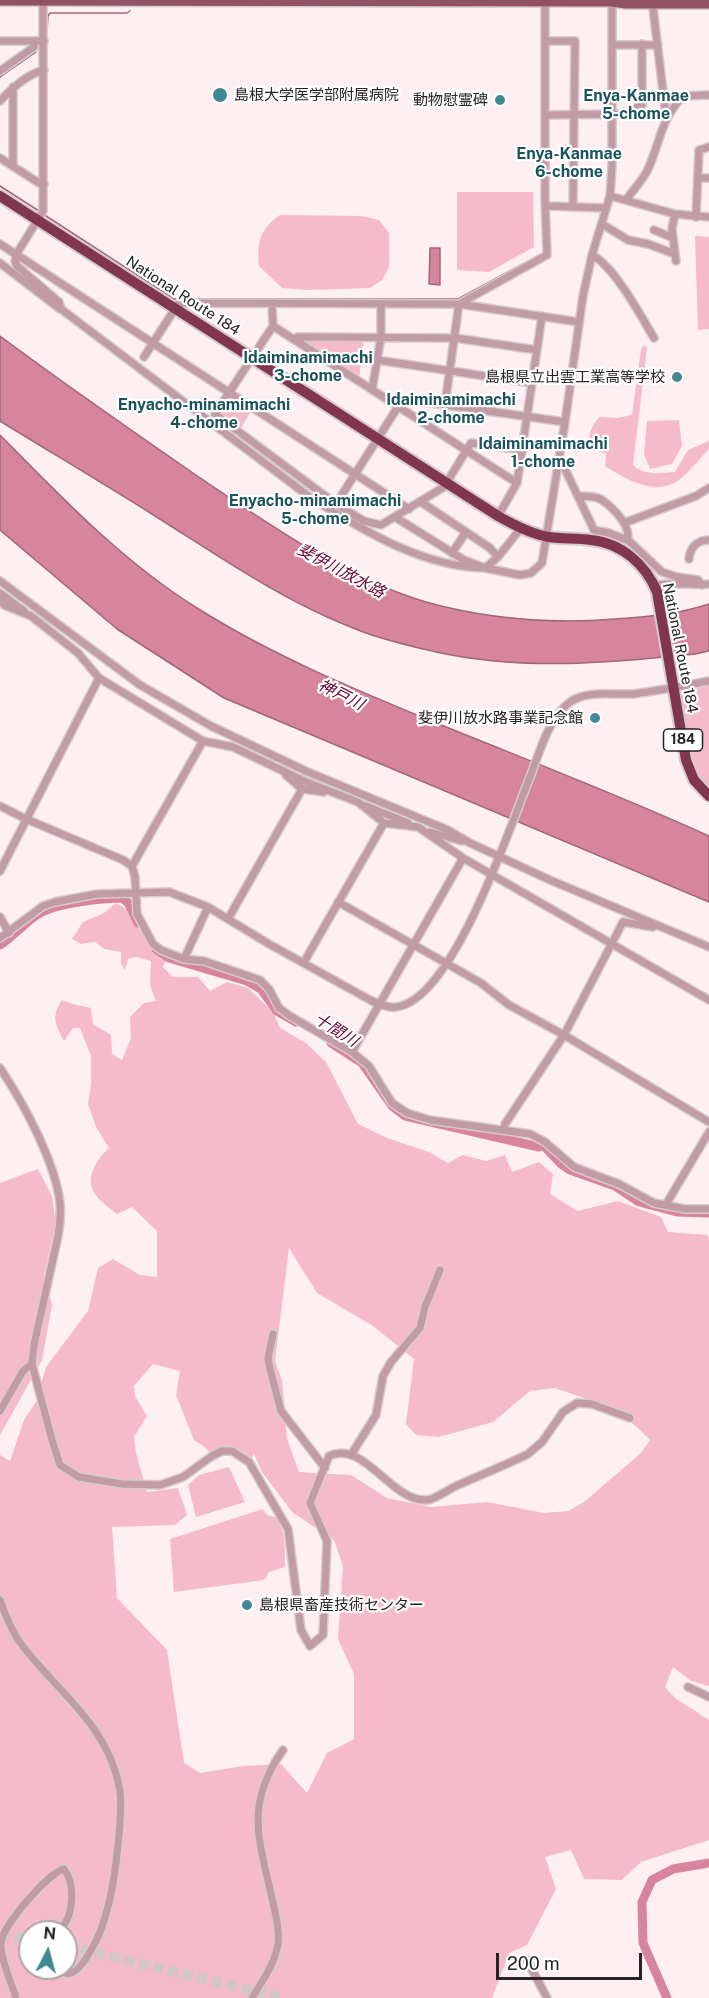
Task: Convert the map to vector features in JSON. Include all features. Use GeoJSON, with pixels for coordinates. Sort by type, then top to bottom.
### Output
{"type":"FeatureCollection","features":[{"type":"Feature","properties":{"kind":"highway","name":"National Route 184"},"geometry":{"type":"LineString","coordinates":[[0,196],[498,516],[520,528],[548,537],[593,540],[611,544],[630,555],[642,566],[656,589],[686,760],[694,780],[709,796]]}},
{"type":"Feature","properties":{"kind":"main road"},"geometry":{"type":"LineString","coordinates":[[0,1],[614,1],[626,4],[652,2],[709,4]]}},
{"type":"Feature","properties":{"kind":"street"},"geometry":{"type":"LineString","coordinates":[[0,263],[311,498],[337,514],[393,545],[469,568],[485,568],[520,574],[531,573],[542,563],[548,537],[579,322],[592,255],[610,196],[614,1]]}},
{"type":"Feature","properties":{"kind":"street"},"geometry":{"type":"LineString","coordinates":[[43,2],[44,211],[16,255],[15,261],[17,266],[59,302],[61,309]]}},
{"type":"Feature","properties":{"kind":"street"},"geometry":{"type":"LineString","coordinates":[[459,304],[547,255],[545,2]]}},
{"type":"Feature","properties":{"kind":"street"},"geometry":{"type":"LineString","coordinates":[[626,200],[646,173],[654,157],[666,116],[652,2]]}},
{"type":"Feature","properties":{"kind":"street"},"geometry":{"type":"LineString","coordinates":[[0,41],[44,41]]}},
{"type":"Feature","properties":{"kind":"street"},"geometry":{"type":"LineString","coordinates":[[0,71],[34,48],[34,41]]}},
{"type":"Feature","properties":{"kind":"street"},"geometry":{"type":"LineString","coordinates":[[545,41],[574,41],[573,207]]}},
{"type":"Feature","properties":{"kind":"street"},"geometry":{"type":"LineString","coordinates":[[546,115],[623,114],[642,105],[642,44]]}},
{"type":"Feature","properties":{"kind":"street"},"geometry":{"type":"LineString","coordinates":[[612,45],[658,45]]}},
{"type":"Feature","properties":{"kind":"street"},"geometry":{"type":"LineString","coordinates":[[0,101],[13,87],[37,71],[44,70]]}},
{"type":"Feature","properties":{"kind":"street"},"geometry":{"type":"LineString","coordinates":[[13,87],[13,166]]}},
{"type":"Feature","properties":{"kind":"street"},"geometry":{"type":"LineString","coordinates":[[666,116],[683,96],[709,95]]}},
{"type":"Feature","properties":{"kind":"street"},"geometry":{"type":"LineString","coordinates":[[696,217],[699,150],[709,147]]}},
{"type":"Feature","properties":{"kind":"street"},"geometry":{"type":"LineString","coordinates":[[0,158],[44,184]]}},
{"type":"Feature","properties":{"kind":"street"},"geometry":{"type":"LineString","coordinates":[[698,178],[709,178]]}},
{"type":"Feature","properties":{"kind":"street"},"geometry":{"type":"LineString","coordinates":[[610,196],[675,214],[709,217]]}},
{"type":"Feature","properties":{"kind":"street"},"geometry":{"type":"LineString","coordinates":[[547,207],[606,208]]}},
{"type":"Feature","properties":{"kind":"street"},"geometry":{"type":"LineString","coordinates":[[602,224],[628,240],[648,244],[675,258],[673,238],[675,214]]}},
{"type":"Feature","properties":{"kind":"street"},"geometry":{"type":"LineString","coordinates":[[654,230],[673,238]]}},
{"type":"Feature","properties":{"kind":"street"},"geometry":{"type":"LineString","coordinates":[[0,244],[409,509]]}},
{"type":"Feature","properties":{"kind":"street"},"geometry":{"type":"LineString","coordinates":[[592,255],[601,259],[636,307],[654,338]]}},
{"type":"Feature","properties":{"kind":"street"},"geometry":{"type":"LineString","coordinates":[[144,357],[178,304],[184,303],[459,304],[579,322]]}},
{"type":"Feature","properties":{"kind":"street"},"geometry":{"type":"LineString","coordinates":[[272,303],[273,326],[215,414],[336,504],[364,521],[381,525],[444,487],[471,443],[523,450]]}},
{"type":"Feature","properties":{"kind":"street"},"geometry":{"type":"LineString","coordinates":[[372,390],[381,338],[381,304]]}},
{"type":"Feature","properties":{"kind":"street"},"geometry":{"type":"LineString","coordinates":[[446,404],[459,304]]}},
{"type":"Feature","properties":{"kind":"street"},"geometry":{"type":"LineString","coordinates":[[498,516],[517,483],[542,316]]}},
{"type":"Feature","properties":{"kind":"street"},"geometry":{"type":"LineString","coordinates":[[273,326],[517,483]]}},
{"type":"Feature","properties":{"kind":"street"},"geometry":{"type":"LineString","coordinates":[[294,339],[298,337],[455,338],[537,350]]}},
{"type":"Feature","properties":{"kind":"street"},"geometry":{"type":"LineString","coordinates":[[377,360],[532,383]]}},
{"type":"Feature","properties":{"kind":"street"},"geometry":{"type":"LineString","coordinates":[[336,504],[403,399],[565,422]]}},
{"type":"Feature","properties":{"kind":"street"},"geometry":{"type":"LineString","coordinates":[[559,462],[563,465],[594,530],[627,540],[662,572],[706,584]]}},
{"type":"Feature","properties":{"kind":"street"},"geometry":{"type":"LineString","coordinates":[[624,523],[696,496],[709,488]]}},
{"type":"Feature","properties":{"kind":"street"},"geometry":{"type":"LineString","coordinates":[[578,496],[602,500],[624,523],[629,535],[627,540]]}},
{"type":"Feature","properties":{"kind":"street"},"geometry":{"type":"LineString","coordinates":[[421,502],[498,557]]}},
{"type":"Feature","properties":{"kind":"street"},"geometry":{"type":"LineString","coordinates":[[395,517],[464,560],[485,568]]}},
{"type":"Feature","properties":{"kind":"street"},"geometry":{"type":"LineString","coordinates":[[485,568],[498,557],[520,528]]}},
{"type":"Feature","properties":{"kind":"street"},"geometry":{"type":"LineString","coordinates":[[452,553],[466,532]]}},
{"type":"Feature","properties":{"kind":"street"},"geometry":{"type":"LineString","coordinates":[[689,559],[690,552],[696,544],[709,540]]}},
{"type":"Feature","properties":{"kind":"street"},"geometry":{"type":"LineString","coordinates":[[0,581],[140,685],[211,726],[308,772],[448,830],[470,843]]}},
{"type":"Feature","properties":{"kind":"street"},"geometry":{"type":"LineString","coordinates":[[656,589],[662,583],[706,584]]}},
{"type":"Feature","properties":{"kind":"street"},"geometry":{"type":"LineString","coordinates":[[0,592],[78,653],[99,678],[203,741],[233,747],[280,770],[440,836],[500,852],[550,880],[709,947]]}},
{"type":"Feature","properties":{"kind":"street"},"geometry":{"type":"LineString","coordinates":[[1,606],[31,616]]}},
{"type":"Feature","properties":{"kind":"street"},"geometry":{"type":"LineString","coordinates":[[0,871],[99,678]]}},
{"type":"Feature","properties":{"kind":"street"},"geometry":{"type":"LineString","coordinates":[[0,938],[44,906],[55,902],[97,894],[169,892],[208,907],[269,944],[379,1004],[396,1007],[416,1000],[427,990],[446,965],[464,933],[491,874],[543,743],[559,712],[573,700],[590,695],[631,694],[673,683],[709,681]]}},
{"type":"Feature","properties":{"kind":"street"},"geometry":{"type":"LineString","coordinates":[[132,866],[203,741]]}},
{"type":"Feature","properties":{"kind":"street"},"geometry":{"type":"LineString","coordinates":[[280,770],[302,789],[336,794]]}},
{"type":"Feature","properties":{"kind":"street"},"geometry":{"type":"LineString","coordinates":[[228,919],[302,789]]}},
{"type":"Feature","properties":{"kind":"street"},"geometry":{"type":"LineString","coordinates":[[358,802],[384,823],[418,827],[463,858],[709,1000]]}},
{"type":"Feature","properties":{"kind":"street"},"geometry":{"type":"LineString","coordinates":[[0,806],[132,866],[135,877],[137,914],[153,944],[161,950],[184,959],[204,961],[260,980],[284,1012],[352,1052],[369,1066],[392,1103],[406,1113],[430,1119],[504,1129],[537,1137],[574,1167],[609,1179],[639,1197],[667,1206],[709,1209]]}},
{"type":"Feature","properties":{"kind":"street"},"geometry":{"type":"LineString","coordinates":[[304,962],[384,823]]}},
{"type":"Feature","properties":{"kind":"street"},"geometry":{"type":"LineString","coordinates":[[352,1052],[463,858]]}},
{"type":"Feature","properties":{"kind":"street"},"geometry":{"type":"LineString","coordinates":[[338,903],[481,983],[509,1005],[564,1035],[709,1122]]}},
{"type":"Feature","properties":{"kind":"street"},"geometry":{"type":"LineString","coordinates":[[184,959],[208,907]]}},
{"type":"Feature","properties":{"kind":"street"},"geometry":{"type":"LineString","coordinates":[[0,917],[9,933]]}},
{"type":"Feature","properties":{"kind":"street"},"geometry":{"type":"LineString","coordinates":[[504,1129],[505,1124],[564,1035],[623,922],[664,929]]}},
{"type":"Feature","properties":{"kind":"street"},"geometry":{"type":"LineString","coordinates":[[0,1068],[24,1107],[37,1135],[53,1176],[60,1206],[58,1236],[34,1345],[32,1364],[60,1464],[79,1477],[122,1484],[160,1485],[183,1477],[222,1451],[232,1451],[249,1462],[288,1529],[301,1630],[310,1646],[323,1635],[327,1541],[310,1503],[329,1456],[336,1453],[351,1455],[382,1475],[408,1496],[428,1500],[528,1454],[542,1442],[563,1412],[577,1403],[592,1404],[630,1418]]}},
{"type":"Feature","properties":{"kind":"street"},"geometry":{"type":"LineString","coordinates":[[667,1206],[709,1132]]}},
{"type":"Feature","properties":{"kind":"street"},"geometry":{"type":"LineString","coordinates":[[351,1455],[376,1415],[383,1376],[391,1362],[420,1328],[425,1307],[440,1270]]}},
{"type":"Feature","properties":{"kind":"street"},"geometry":{"type":"LineString","coordinates":[[273,1334],[268,1358],[281,1411],[326,1468]]}},
{"type":"Feature","properties":{"kind":"street"},"geometry":{"type":"LineString","coordinates":[[0,1411],[23,1371],[32,1364]]}},
{"type":"Feature","properties":{"kind":"street"},"geometry":{"type":"LineString","coordinates":[[0,1600],[18,1640],[90,1721],[109,1755],[119,1788],[121,1821],[106,1912],[101,1929],[87,1957],[78,1968]]}},
{"type":"Feature","properties":{"kind":"street"},"geometry":{"type":"LineString","coordinates":[[688,1687],[709,1697]]}},
{"type":"Feature","properties":{"kind":"street"},"geometry":{"type":"LineString","coordinates":[[252,1998],[278,1948],[276,1916],[258,1832],[257,1815],[263,1784],[269,1769],[283,1750]]}},
{"type":"Feature","properties":{"kind":"street"},"geometry":{"type":"LineString","coordinates":[[16,1998],[2,1957],[1,1940],[9,1924],[27,1902],[52,1876],[64,1869],[70,1881],[71,1907],[67,1920]]}},
{"type":"Feature","properties":{"kind":"street"},"geometry":{"type":"LineString","coordinates":[[527,1960],[547,1998]]}},
{"type":"Feature","properties":{"kind":"shaded area"},"geometry":{"type":"Polygon","coordinates":[[[457,192],[533,192],[534,247],[489,272],[457,270],[457,192]]]}},
{"type":"Feature","properties":{"kind":"shaded area"},"geometry":{"type":"Polygon","coordinates":[[[280,215],[361,216],[379,220],[389,233],[389,267],[382,280],[370,288],[308,290],[282,288],[259,266],[258,258],[259,243],[264,231],[280,215]]]}},
{"type":"Feature","properties":{"kind":"shaded area"},"geometry":{"type":"Polygon","coordinates":[[[695,236],[709,237],[709,329],[698,330],[695,236]]]}},
{"type":"Feature","properties":{"kind":"shaded area"},"geometry":{"type":"Polygon","coordinates":[[[301,339],[364,339],[359,379],[300,342],[301,339]]]}},
{"type":"Feature","properties":{"kind":"shaded area"},"geometry":{"type":"Polygon","coordinates":[[[644,345],[647,348],[633,465],[647,472],[675,472],[688,450],[709,441],[709,449],[687,473],[670,485],[661,487],[631,481],[605,466],[606,454],[594,449],[589,440],[592,428],[599,417],[617,418],[632,415],[641,349],[644,345]]]}},
{"type":"Feature","properties":{"kind":"shaded area"},"geometry":{"type":"Polygon","coordinates":[[[228,397],[233,397],[252,409],[240,430],[217,414],[228,397]]]}},
{"type":"Feature","properties":{"kind":"shaded area"},"geometry":{"type":"Polygon","coordinates":[[[679,420],[682,446],[672,464],[650,469],[644,454],[647,421],[679,420]]]}},
{"type":"Feature","properties":{"kind":"shaded area"},"geometry":{"type":"Polygon","coordinates":[[[709,685],[709,789],[706,789],[691,766],[679,694],[709,685]]]}},
{"type":"Feature","properties":{"kind":"shaded area"},"geometry":{"type":"Polygon","coordinates":[[[116,903],[128,910],[150,947],[166,959],[163,967],[173,977],[198,977],[210,991],[227,982],[248,988],[273,1012],[280,1028],[306,1043],[326,1062],[358,1124],[387,1138],[429,1152],[448,1163],[463,1155],[486,1161],[505,1155],[512,1172],[539,1162],[553,1174],[550,1194],[578,1211],[618,1201],[661,1217],[668,1232],[707,1235],[709,1238],[709,1686],[691,1681],[673,1667],[665,1687],[675,1698],[709,1720],[709,1840],[641,1862],[622,1880],[584,1879],[571,1850],[545,1857],[556,1889],[527,1945],[509,1953],[492,1998],[0,1998],[0,1455],[10,1461],[24,1420],[36,1402],[46,1367],[88,1311],[98,1268],[113,1259],[140,1275],[157,1277],[157,1231],[132,1207],[117,1214],[100,1200],[92,1188],[93,1169],[109,1148],[96,1127],[88,1104],[91,1056],[80,1028],[73,1028],[64,1041],[58,1030],[55,1016],[62,1000],[91,1008],[93,1024],[111,1035],[112,1054],[122,1060],[131,1038],[130,1017],[144,1003],[156,1001],[150,985],[151,961],[136,957],[128,959],[125,970],[121,964],[121,952],[104,949],[95,942],[81,944],[72,939],[83,922],[104,913],[116,903]],[[289,1248],[275,1361],[282,1380],[287,1439],[299,1472],[351,1475],[387,1498],[431,1507],[487,1502],[544,1513],[568,1511],[584,1502],[641,1453],[650,1440],[610,1407],[555,1388],[530,1391],[493,1422],[439,1437],[416,1435],[406,1424],[414,1359],[373,1326],[317,1293],[289,1248]],[[153,1364],[134,1386],[135,1396],[147,1416],[134,1437],[136,1453],[147,1492],[178,1488],[187,1515],[175,1525],[112,1527],[117,1598],[167,1650],[184,1763],[200,1773],[243,1766],[281,1764],[307,1793],[327,1753],[354,1739],[354,1674],[338,1639],[343,1566],[334,1540],[292,1512],[262,1472],[254,1454],[249,1462],[232,1451],[212,1456],[205,1447],[194,1440],[176,1395],[180,1371],[153,1364]]]}},
{"type":"Feature","properties":{"kind":"shaded area"},"geometry":{"type":"Polygon","coordinates":[[[38,1169],[52,1196],[56,1223],[44,1274],[52,1305],[42,1360],[0,1435],[0,1183],[38,1169]]]}},
{"type":"Feature","properties":{"kind":"shaded area"},"geometry":{"type":"Polygon","coordinates":[[[229,1467],[245,1502],[196,1517],[188,1485],[199,1475],[229,1467]]]}},
{"type":"Feature","properties":{"kind":"shaded area"},"geometry":{"type":"Polygon","coordinates":[[[263,1509],[267,1515],[277,1518],[280,1524],[284,1542],[285,1567],[269,1572],[264,1580],[174,1592],[170,1539],[263,1509]]]}},
{"type":"Feature","properties":{"kind":"water"},"geometry":{"type":"Polygon","coordinates":[[[430,248],[440,248],[440,285],[429,284],[430,248]]]}},
{"type":"Feature","properties":{"kind":"water","name":"斐伊川放水路"},"geometry":{"type":"Polygon","coordinates":[[[0,336],[247,510],[305,546],[365,578],[426,602],[472,613],[520,619],[567,621],[627,618],[674,613],[709,604],[709,651],[630,660],[565,664],[501,662],[468,658],[406,645],[367,634],[331,619],[279,593],[0,421],[0,336]]]}},
{"type":"Feature","properties":{"kind":"water"},"geometry":{"type":"Polygon","coordinates":[[[0,435],[118,549],[170,590],[225,625],[281,655],[340,682],[709,836],[709,902],[224,698],[117,629],[0,530],[0,435]]]}},
{"type":"Feature","properties":{"kind":"waterway"},"geometry":{"type":"LineString","coordinates":[[46,46],[50,13],[127,13],[130,11]]}},
{"type":"Feature","properties":{"kind":"waterway"},"geometry":{"type":"LineString","coordinates":[[0,77],[36,52]]}},
{"type":"Feature","properties":{"kind":"waterway"},"geometry":{"type":"LineString","coordinates":[[541,113],[542,205]]}},
{"type":"Feature","properties":{"kind":"waterway"},"geometry":{"type":"LineString","coordinates":[[0,186],[39,211]]}},
{"type":"Feature","properties":{"kind":"waterway"},"geometry":{"type":"LineString","coordinates":[[43,214],[174,299],[458,299],[543,253],[543,225]]}},
{"type":"Feature","properties":{"kind":"waterway","name":"十間川"},"geometry":{"type":"LineString","coordinates":[[0,945],[40,913],[57,906],[80,902],[123,898],[129,904],[138,923]]}},
{"type":"Feature","properties":{"kind":"waterway","name":"十間川"},"geometry":{"type":"LineString","coordinates":[[156,949],[169,958],[247,981],[261,989],[277,1011],[296,1022]]}},
{"type":"Feature","properties":{"kind":"waterway","name":"十間川"},"geometry":{"type":"LineString","coordinates":[[331,1043],[362,1063],[392,1106],[405,1116],[539,1147],[543,1145],[570,1170],[615,1186],[639,1202],[677,1212],[709,1213]]}},
{"type":"Feature","properties":{"kind":"waterway","name":"神戸川"},"geometry":{"type":"LineString","coordinates":[[667,1998],[643,1943],[642,1902],[652,1880],[673,1869],[709,1863]]}},
{"type":"Feature","properties":{"kind":"tunnel"},"geometry":{"type":"LineString","coordinates":[[0,1933],[18,1937]]}},
{"type":"Feature","properties":{"kind":"tunnel"},"geometry":{"type":"LineString","coordinates":[[78,1949],[283,1998]]}},
{"type":"Feature","properties":{"kind":"place","name":"島根大学医学部附属病院"},"geometry":{"type":"Point","coordinates":[220,95]}},
{"type":"Feature","properties":{"kind":"place","name":"動物慰霊碑"},"geometry":{"type":"Point","coordinates":[500,100]}},
{"type":"Feature","properties":{"kind":"place","name":"島根県立出雲工業高等学校"},"geometry":{"type":"Point","coordinates":[677,377]}},
{"type":"Feature","properties":{"kind":"place","name":"斐伊川放水路事業記念館"},"geometry":{"type":"Point","coordinates":[595,718]}},
{"type":"Feature","properties":{"kind":"place","name":"島根県畜産技術センター"},"geometry":{"type":"Point","coordinates":[247,1605]}},
{"type":"Feature","properties":{"kind":"district","name":"Enya-Kanmae 5-chome"},"geometry":{"type":"Point","coordinates":[636,105]}},
{"type":"Feature","properties":{"kind":"district","name":"Enya-Kanmae 6-chome"},"geometry":{"type":"Point","coordinates":[569,163]}},
{"type":"Feature","properties":{"kind":"district","name":"Idaiminamimachi 3-chome"},"geometry":{"type":"Point","coordinates":[308,367]}},
{"type":"Feature","properties":{"kind":"district","name":"Idaiminamimachi 2-chome"},"geometry":{"type":"Point","coordinates":[451,409]}},
{"type":"Feature","properties":{"kind":"district","name":"Enyacho-minamimachi 4-chome"},"geometry":{"type":"Point","coordinates":[204,414]}},
{"type":"Feature","properties":{"kind":"district","name":"Idaiminamimachi 1-chome"},"geometry":{"type":"Point","coordinates":[543,453]}},
{"type":"Feature","properties":{"kind":"district","name":"Enyacho-minamimachi 5-chome"},"geometry":{"type":"Point","coordinates":[315,510]}}]}
